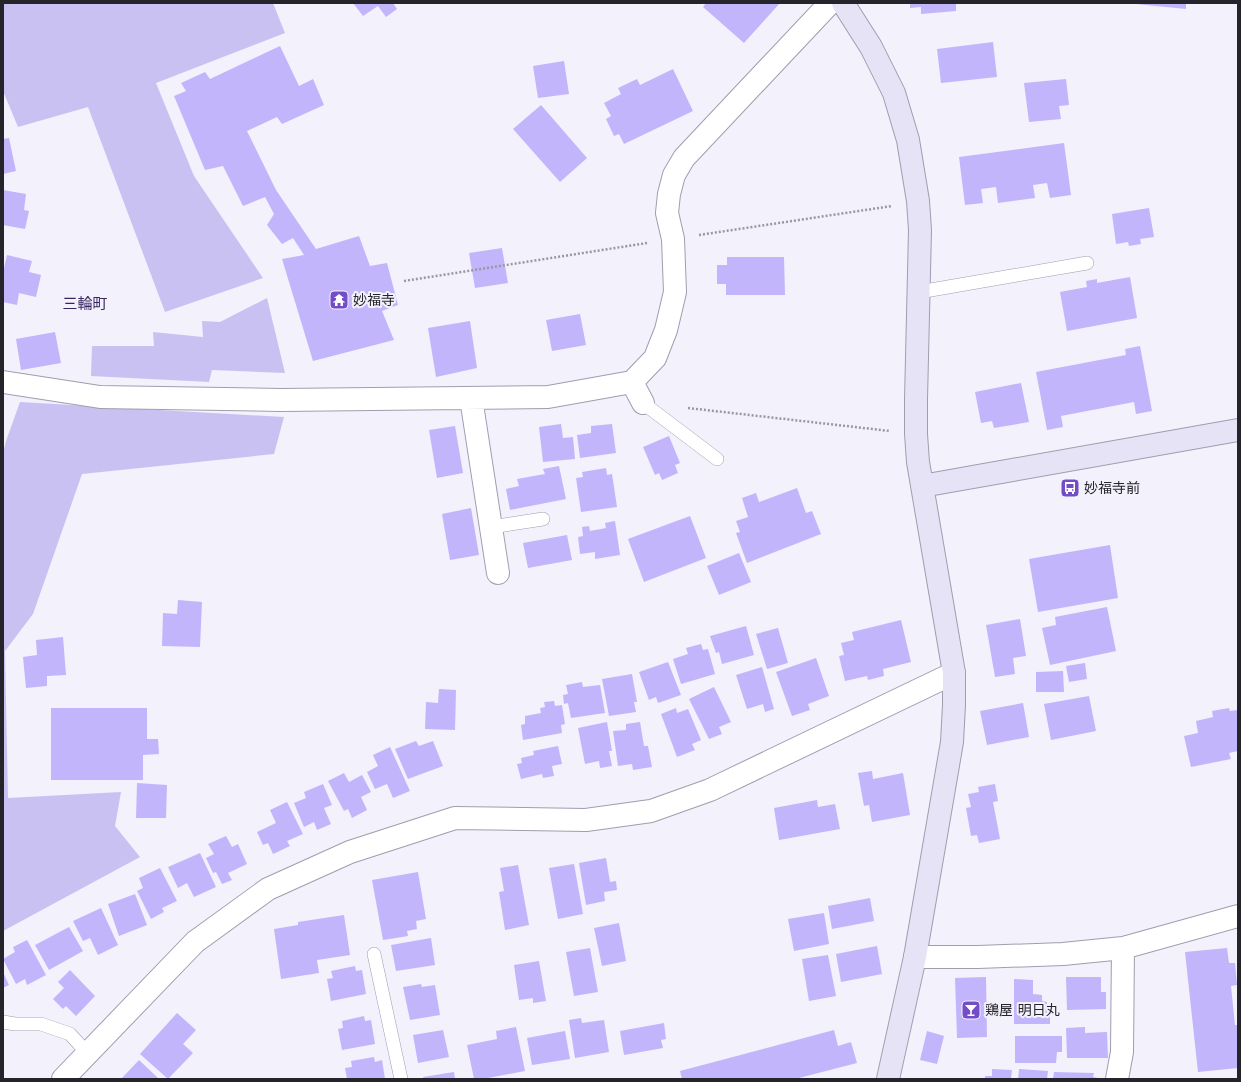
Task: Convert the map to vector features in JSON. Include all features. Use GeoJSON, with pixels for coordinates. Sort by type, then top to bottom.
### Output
{"type":"FeatureCollection","features":[{"type":"Feature","properties":{"kind":"street"},"geometry":{"type":"LineString","coordinates":[[3,382],[100,397],[281,400],[548,397],[632,382],[655,358],[666,330],[675,292],[672,239],[668,213],[669,194],[674,175],[684,158],[830,3]]}},
{"type":"Feature","properties":{"kind":"street"},"geometry":{"type":"LineString","coordinates":[[843,3],[871,47],[894,93],[908,140],[918,202],[920,230],[916,434],[922,486],[954,673],[952,742],[915,957],[888,1079]]}},
{"type":"Feature","properties":{"kind":"street"},"geometry":{"type":"LineString","coordinates":[[632,382],[643,403]]}},
{"type":"Feature","properties":{"kind":"street"},"geometry":{"type":"LineString","coordinates":[[471,398],[498,573]]}},
{"type":"Feature","properties":{"kind":"street"},"geometry":{"type":"LineString","coordinates":[[922,486],[1238,430]]}},
{"type":"Feature","properties":{"kind":"street"},"geometry":{"type":"LineString","coordinates":[[63,1079],[195,942],[268,889],[350,852],[455,818],[586,820],[651,811],[710,790],[954,673]]}},
{"type":"Feature","properties":{"kind":"street"},"geometry":{"type":"LineString","coordinates":[[915,957],[978,957],[1063,954],[1123,948],[1238,916]]}},
{"type":"Feature","properties":{"kind":"street"},"geometry":{"type":"LineString","coordinates":[[1117,1079],[1122,1052],[1123,948]]}},
{"type":"Feature","properties":{"kind":"lane"},"geometry":{"type":"LineString","coordinates":[[919,292],[1087,263]]}},
{"type":"Feature","properties":{"kind":"lane"},"geometry":{"type":"LineString","coordinates":[[643,403],[717,458]]}},
{"type":"Feature","properties":{"kind":"lane"},"geometry":{"type":"LineString","coordinates":[[491,527],[543,519]]}},
{"type":"Feature","properties":{"kind":"lane"},"geometry":{"type":"LineString","coordinates":[[374,954],[401,1079]]}},
{"type":"Feature","properties":{"kind":"lane"},"geometry":{"type":"LineString","coordinates":[[3,1022],[15,1024],[41,1024],[70,1034],[88,1054]]}},
{"type":"Feature","properties":{"kind":"path"},"geometry":{"type":"LineString","coordinates":[[404,281],[918,202]]}},
{"type":"Feature","properties":{"kind":"path"},"geometry":{"type":"LineString","coordinates":[[643,403],[916,434]]}},
{"type":"Feature","properties":{"kind":"shaded area"},"geometry":{"type":"Polygon","coordinates":[[[3,3],[273,3],[285,33],[156,83],[194,176],[263,278],[165,312],[88,107],[18,127],[3,91],[3,3]]]}},
{"type":"Feature","properties":{"kind":"shaded area"},"geometry":{"type":"Polygon","coordinates":[[[267,298],[285,373],[212,370],[209,382],[91,376],[92,346],[154,346],[153,332],[203,337],[202,321],[220,322],[267,298]]]}},
{"type":"Feature","properties":{"kind":"shaded area"},"geometry":{"type":"Polygon","coordinates":[[[20,402],[284,417],[274,454],[82,474],[33,614],[5,651],[8,798],[121,792],[115,826],[140,857],[3,931],[3,453],[20,402]]]}},
{"type":"Feature","properties":{"kind":"building"},"geometry":{"type":"Polygon","coordinates":[[[353,3],[393,3],[397,9],[386,17],[378,6],[363,16],[353,3]]]}},
{"type":"Feature","properties":{"kind":"building"},"geometry":{"type":"Polygon","coordinates":[[[706,3],[780,3],[744,43],[703,7],[706,3]]]}},
{"type":"Feature","properties":{"kind":"building"},"geometry":{"type":"Polygon","coordinates":[[[910,3],[956,3],[956,11],[921,14],[921,7],[910,8],[910,3]]]}},
{"type":"Feature","properties":{"kind":"building"},"geometry":{"type":"Polygon","coordinates":[[[1186,3],[1186,9],[1136,4],[1186,3]]]}},
{"type":"Feature","properties":{"kind":"building"},"geometry":{"type":"Polygon","coordinates":[[[993,42],[997,77],[941,83],[937,49],[993,42]]]}},
{"type":"Feature","properties":{"kind":"building"},"geometry":{"type":"Polygon","coordinates":[[[280,46],[299,86],[313,79],[324,105],[282,124],[277,117],[247,131],[276,190],[316,249],[359,236],[370,266],[387,263],[398,305],[382,311],[394,340],[313,361],[282,259],[304,255],[293,238],[282,244],[267,225],[274,214],[265,197],[243,206],[223,166],[205,170],[174,96],[186,91],[181,83],[205,72],[210,79],[280,46]]]}},
{"type":"Feature","properties":{"kind":"building"},"geometry":{"type":"Polygon","coordinates":[[[564,61],[569,94],[538,98],[533,66],[564,61]]]}},
{"type":"Feature","properties":{"kind":"building"},"geometry":{"type":"Polygon","coordinates":[[[673,69],[693,111],[624,144],[619,134],[614,136],[606,119],[611,116],[604,103],[621,94],[618,88],[637,79],[640,85],[673,69]]]}},
{"type":"Feature","properties":{"kind":"building"},"geometry":{"type":"Polygon","coordinates":[[[1066,79],[1069,105],[1059,106],[1061,119],[1029,122],[1024,83],[1066,79]]]}},
{"type":"Feature","properties":{"kind":"building"},"geometry":{"type":"Polygon","coordinates":[[[541,105],[587,158],[560,182],[513,129],[541,105]]]}},
{"type":"Feature","properties":{"kind":"building"},"geometry":{"type":"Polygon","coordinates":[[[9,138],[16,171],[3,174],[3,139],[9,138]]]}},
{"type":"Feature","properties":{"kind":"building"},"geometry":{"type":"Polygon","coordinates":[[[1064,143],[1071,195],[1050,198],[1047,183],[1033,185],[1035,198],[998,203],[996,187],[981,189],[983,203],[965,205],[959,157],[1064,143]]]}},
{"type":"Feature","properties":{"kind":"building"},"geometry":{"type":"Polygon","coordinates":[[[3,190],[26,194],[24,210],[29,211],[25,229],[3,225],[3,190]]]}},
{"type":"Feature","properties":{"kind":"building"},"geometry":{"type":"Polygon","coordinates":[[[1149,208],[1154,237],[1140,239],[1141,244],[1129,246],[1128,242],[1116,244],[1112,214],[1149,208]]]}},
{"type":"Feature","properties":{"kind":"building"},"geometry":{"type":"Polygon","coordinates":[[[502,248],[508,283],[475,288],[469,253],[502,248]]]}},
{"type":"Feature","properties":{"kind":"building"},"geometry":{"type":"Polygon","coordinates":[[[7,255],[32,261],[29,272],[41,275],[36,297],[19,293],[17,305],[3,302],[3,273],[7,255]]]}},
{"type":"Feature","properties":{"kind":"building"},"geometry":{"type":"Polygon","coordinates":[[[727,257],[784,257],[785,295],[726,295],[726,284],[717,284],[717,265],[727,265],[727,257]]]}},
{"type":"Feature","properties":{"kind":"building"},"geometry":{"type":"Polygon","coordinates":[[[1130,277],[1137,318],[1067,331],[1060,292],[1087,287],[1086,281],[1097,279],[1097,283],[1130,277]]]}},
{"type":"Feature","properties":{"kind":"building"},"geometry":{"type":"Polygon","coordinates":[[[580,314],[586,345],[552,351],[546,320],[580,314]]]}},
{"type":"Feature","properties":{"kind":"building"},"geometry":{"type":"Polygon","coordinates":[[[470,321],[477,368],[436,377],[428,328],[470,321]]]}},
{"type":"Feature","properties":{"kind":"building"},"geometry":{"type":"Polygon","coordinates":[[[55,332],[61,363],[21,370],[16,339],[55,332]]]}},
{"type":"Feature","properties":{"kind":"building"},"geometry":{"type":"Polygon","coordinates":[[[1140,346],[1152,411],[1136,414],[1134,402],[1061,416],[1063,427],[1047,430],[1036,372],[1126,355],[1125,349],[1140,346]]]}},
{"type":"Feature","properties":{"kind":"building"},"geometry":{"type":"Polygon","coordinates":[[[1021,383],[1029,422],[994,428],[992,421],[981,423],[975,392],[1021,383]]]}},
{"type":"Feature","properties":{"kind":"building"},"geometry":{"type":"Polygon","coordinates":[[[561,424],[563,438],[573,437],[575,459],[543,462],[539,427],[561,424]]]}},
{"type":"Feature","properties":{"kind":"building"},"geometry":{"type":"Polygon","coordinates":[[[612,424],[616,453],[580,458],[577,435],[591,433],[591,426],[612,424]]]}},
{"type":"Feature","properties":{"kind":"building"},"geometry":{"type":"Polygon","coordinates":[[[455,426],[463,473],[437,478],[429,430],[455,426]]]}},
{"type":"Feature","properties":{"kind":"building"},"geometry":{"type":"Polygon","coordinates":[[[669,436],[680,463],[675,465],[678,473],[662,480],[659,473],[655,475],[643,447],[669,436]]]}},
{"type":"Feature","properties":{"kind":"building"},"geometry":{"type":"Polygon","coordinates":[[[559,466],[566,499],[510,510],[506,489],[519,486],[517,479],[545,474],[543,469],[559,466]]]}},
{"type":"Feature","properties":{"kind":"building"},"geometry":{"type":"Polygon","coordinates":[[[606,468],[607,475],[612,474],[617,507],[581,512],[576,478],[583,477],[582,472],[606,468]]]}},
{"type":"Feature","properties":{"kind":"building"},"geometry":{"type":"Polygon","coordinates":[[[797,488],[806,513],[812,511],[821,534],[747,563],[736,533],[740,532],[736,521],[748,517],[742,498],[756,493],[759,502],[797,488]]]}},
{"type":"Feature","properties":{"kind":"building"},"geometry":{"type":"Polygon","coordinates":[[[471,508],[479,555],[450,560],[442,514],[471,508]]]}},
{"type":"Feature","properties":{"kind":"building"},"geometry":{"type":"Polygon","coordinates":[[[690,516],[706,558],[644,582],[628,539],[690,516]]]}},
{"type":"Feature","properties":{"kind":"building"},"geometry":{"type":"Polygon","coordinates":[[[615,521],[620,555],[595,559],[595,552],[580,554],[578,537],[583,536],[582,527],[589,526],[590,531],[606,528],[605,523],[615,521]]]}},
{"type":"Feature","properties":{"kind":"building"},"geometry":{"type":"Polygon","coordinates":[[[567,535],[572,560],[528,568],[523,543],[567,535]]]}},
{"type":"Feature","properties":{"kind":"building"},"geometry":{"type":"Polygon","coordinates":[[[1110,545],[1118,598],[1038,612],[1029,559],[1110,545]]]}},
{"type":"Feature","properties":{"kind":"building"},"geometry":{"type":"Polygon","coordinates":[[[739,553],[751,582],[719,595],[707,566],[739,553]]]}},
{"type":"Feature","properties":{"kind":"building"},"geometry":{"type":"Polygon","coordinates":[[[178,600],[202,602],[200,647],[162,646],[163,613],[177,614],[178,600]]]}},
{"type":"Feature","properties":{"kind":"building"},"geometry":{"type":"Polygon","coordinates":[[[1107,607],[1116,651],[1050,665],[1042,628],[1056,625],[1055,617],[1107,607]]]}},
{"type":"Feature","properties":{"kind":"building"},"geometry":{"type":"Polygon","coordinates":[[[1020,619],[1026,656],[1013,658],[1015,674],[995,677],[986,625],[1020,619]]]}},
{"type":"Feature","properties":{"kind":"building"},"geometry":{"type":"Polygon","coordinates":[[[901,620],[911,662],[883,669],[884,676],[868,680],[867,676],[845,681],[839,656],[844,655],[841,643],[854,640],[852,632],[901,620]]]}},
{"type":"Feature","properties":{"kind":"building"},"geometry":{"type":"Polygon","coordinates":[[[746,626],[754,655],[722,664],[719,652],[716,653],[710,636],[746,626]]]}},
{"type":"Feature","properties":{"kind":"building"},"geometry":{"type":"Polygon","coordinates":[[[778,628],[788,663],[767,669],[756,634],[778,628]]]}},
{"type":"Feature","properties":{"kind":"building"},"geometry":{"type":"Polygon","coordinates":[[[63,637],[66,675],[47,676],[47,686],[26,688],[23,657],[37,655],[36,640],[63,637]]]}},
{"type":"Feature","properties":{"kind":"building"},"geometry":{"type":"Polygon","coordinates":[[[701,644],[703,650],[708,649],[715,674],[681,684],[673,659],[688,654],[686,648],[701,644]]]}},
{"type":"Feature","properties":{"kind":"building"},"geometry":{"type":"Polygon","coordinates":[[[816,658],[829,696],[808,704],[810,710],[792,716],[776,672],[816,658]]]}},
{"type":"Feature","properties":{"kind":"building"},"geometry":{"type":"Polygon","coordinates":[[[668,662],[681,695],[658,703],[656,697],[649,700],[639,672],[668,662]]]}},
{"type":"Feature","properties":{"kind":"building"},"geometry":{"type":"Polygon","coordinates":[[[1085,663],[1087,679],[1069,682],[1066,666],[1085,663]]]}},
{"type":"Feature","properties":{"kind":"building"},"geometry":{"type":"Polygon","coordinates":[[[762,667],[774,709],[765,712],[763,704],[747,709],[736,675],[762,667]]]}},
{"type":"Feature","properties":{"kind":"building"},"geometry":{"type":"Polygon","coordinates":[[[1063,671],[1064,692],[1036,692],[1036,672],[1063,671]]]}},
{"type":"Feature","properties":{"kind":"building"},"geometry":{"type":"Polygon","coordinates":[[[632,674],[637,702],[634,702],[636,712],[609,716],[602,679],[632,674]]]}},
{"type":"Feature","properties":{"kind":"building"},"geometry":{"type":"Polygon","coordinates":[[[582,682],[583,687],[600,685],[605,713],[571,718],[568,703],[564,704],[563,695],[568,694],[566,685],[582,682]]]}},
{"type":"Feature","properties":{"kind":"building"},"geometry":{"type":"Polygon","coordinates":[[[714,687],[731,722],[719,727],[722,734],[709,739],[689,699],[714,687]]]}},
{"type":"Feature","properties":{"kind":"building"},"geometry":{"type":"Polygon","coordinates":[[[439,689],[456,690],[455,730],[425,729],[426,702],[438,703],[439,689]]]}},
{"type":"Feature","properties":{"kind":"building"},"geometry":{"type":"Polygon","coordinates":[[[1089,696],[1096,731],[1051,740],[1044,704],[1089,696]]]}},
{"type":"Feature","properties":{"kind":"building"},"geometry":{"type":"Polygon","coordinates":[[[554,701],[555,706],[562,705],[565,724],[561,725],[562,733],[523,740],[521,725],[525,724],[525,716],[541,713],[540,708],[545,707],[544,702],[554,701]]]}},
{"type":"Feature","properties":{"kind":"building"},"geometry":{"type":"Polygon","coordinates":[[[1023,703],[1029,737],[987,745],[980,711],[1023,703]]]}},
{"type":"Feature","properties":{"kind":"building"},"geometry":{"type":"Polygon","coordinates":[[[51,708],[147,708],[147,739],[158,739],[159,754],[143,755],[143,780],[51,780],[51,708]]]}},
{"type":"Feature","properties":{"kind":"building"},"geometry":{"type":"Polygon","coordinates":[[[676,708],[677,713],[688,709],[701,740],[692,744],[695,750],[677,757],[661,714],[676,708]]]}},
{"type":"Feature","properties":{"kind":"building"},"geometry":{"type":"Polygon","coordinates":[[[1229,708],[1230,711],[1238,710],[1238,751],[1229,753],[1231,759],[1191,767],[1184,736],[1198,733],[1196,721],[1213,717],[1212,711],[1229,708]]]}},
{"type":"Feature","properties":{"kind":"building"},"geometry":{"type":"Polygon","coordinates":[[[607,722],[612,751],[609,751],[612,766],[600,768],[599,761],[585,764],[578,728],[607,722]]]}},
{"type":"Feature","properties":{"kind":"building"},"geometry":{"type":"Polygon","coordinates":[[[640,722],[644,746],[648,746],[652,767],[633,770],[632,764],[618,766],[613,731],[626,730],[626,724],[640,722]]]}},
{"type":"Feature","properties":{"kind":"building"},"geometry":{"type":"Polygon","coordinates":[[[416,741],[419,746],[433,741],[443,766],[408,779],[395,749],[416,741]]]}},
{"type":"Feature","properties":{"kind":"building"},"geometry":{"type":"Polygon","coordinates":[[[558,746],[562,764],[552,766],[554,776],[543,778],[542,774],[521,779],[517,764],[522,763],[521,758],[534,755],[533,751],[558,746]]]}},
{"type":"Feature","properties":{"kind":"building"},"geometry":{"type":"Polygon","coordinates":[[[390,747],[410,791],[393,798],[387,784],[375,789],[367,772],[378,766],[373,755],[390,747]]]}},
{"type":"Feature","properties":{"kind":"building"},"geometry":{"type":"Polygon","coordinates":[[[872,771],[873,779],[903,773],[910,815],[872,822],[869,805],[864,806],[858,773],[872,771]]]}},
{"type":"Feature","properties":{"kind":"building"},"geometry":{"type":"Polygon","coordinates":[[[344,773],[349,782],[362,775],[371,792],[361,797],[367,810],[352,818],[348,809],[344,811],[328,781],[344,773]]]}},
{"type":"Feature","properties":{"kind":"building"},"geometry":{"type":"Polygon","coordinates":[[[137,783],[167,785],[166,818],[136,818],[137,783]]]}},
{"type":"Feature","properties":{"kind":"building"},"geometry":{"type":"Polygon","coordinates":[[[323,784],[332,805],[324,808],[331,824],[317,830],[314,822],[304,827],[294,803],[306,798],[304,792],[323,784]]]}},
{"type":"Feature","properties":{"kind":"building"},"geometry":{"type":"Polygon","coordinates":[[[995,784],[998,801],[993,802],[1000,839],[979,843],[977,835],[971,836],[966,808],[971,807],[968,794],[979,792],[978,787],[995,784]]]}},
{"type":"Feature","properties":{"kind":"building"},"geometry":{"type":"Polygon","coordinates":[[[817,800],[818,807],[835,804],[840,829],[779,840],[774,808],[817,800]]]}},
{"type":"Feature","properties":{"kind":"building"},"geometry":{"type":"Polygon","coordinates":[[[287,802],[303,834],[287,841],[290,846],[273,854],[268,843],[263,845],[257,832],[276,823],[270,810],[287,802]]]}},
{"type":"Feature","properties":{"kind":"building"},"geometry":{"type":"Polygon","coordinates":[[[226,836],[232,847],[238,844],[247,864],[228,873],[232,880],[222,884],[216,872],[213,873],[206,858],[214,854],[208,844],[226,836]]]}},
{"type":"Feature","properties":{"kind":"building"},"geometry":{"type":"Polygon","coordinates":[[[200,853],[216,887],[194,897],[187,883],[178,888],[168,867],[200,853]]]}},
{"type":"Feature","properties":{"kind":"building"},"geometry":{"type":"Polygon","coordinates":[[[606,858],[610,882],[616,881],[617,890],[604,892],[605,901],[586,905],[579,863],[606,858]]]}},
{"type":"Feature","properties":{"kind":"building"},"geometry":{"type":"Polygon","coordinates":[[[574,864],[583,914],[558,919],[549,868],[574,864]]]}},
{"type":"Feature","properties":{"kind":"building"},"geometry":{"type":"Polygon","coordinates":[[[518,865],[529,925],[505,930],[499,892],[504,891],[500,868],[518,865]]]}},
{"type":"Feature","properties":{"kind":"building"},"geometry":{"type":"Polygon","coordinates":[[[160,868],[177,901],[162,908],[164,912],[151,919],[137,891],[143,888],[139,878],[160,868]]]}},
{"type":"Feature","properties":{"kind":"building"},"geometry":{"type":"Polygon","coordinates":[[[418,872],[426,919],[416,921],[417,929],[407,931],[408,936],[383,940],[372,880],[418,872]]]}},
{"type":"Feature","properties":{"kind":"building"},"geometry":{"type":"Polygon","coordinates":[[[135,894],[147,925],[119,936],[108,904],[135,894]]]}},
{"type":"Feature","properties":{"kind":"building"},"geometry":{"type":"Polygon","coordinates":[[[870,898],[874,921],[832,929],[828,906],[870,898]]]}},
{"type":"Feature","properties":{"kind":"building"},"geometry":{"type":"Polygon","coordinates":[[[101,908],[118,945],[98,955],[90,938],[83,941],[73,921],[101,908]]]}},
{"type":"Feature","properties":{"kind":"building"},"geometry":{"type":"Polygon","coordinates":[[[824,913],[829,944],[794,951],[788,919],[824,913]]]}},
{"type":"Feature","properties":{"kind":"building"},"geometry":{"type":"Polygon","coordinates":[[[344,915],[350,955],[317,960],[319,973],[281,979],[274,929],[298,925],[298,922],[344,915]]]}},
{"type":"Feature","properties":{"kind":"building"},"geometry":{"type":"Polygon","coordinates":[[[619,923],[626,961],[602,966],[594,928],[619,923]]]}},
{"type":"Feature","properties":{"kind":"building"},"geometry":{"type":"Polygon","coordinates":[[[69,927],[83,951],[49,970],[35,945],[69,927]]]}},
{"type":"Feature","properties":{"kind":"building"},"geometry":{"type":"Polygon","coordinates":[[[431,938],[435,965],[396,971],[391,945],[431,938]]]}},
{"type":"Feature","properties":{"kind":"building"},"geometry":{"type":"Polygon","coordinates":[[[27,940],[46,975],[27,985],[25,979],[16,984],[3,959],[15,952],[13,947],[27,940]]]}},
{"type":"Feature","properties":{"kind":"building"},"geometry":{"type":"Polygon","coordinates":[[[877,946],[882,974],[841,982],[836,954],[877,946]]]}},
{"type":"Feature","properties":{"kind":"building"},"geometry":{"type":"Polygon","coordinates":[[[590,948],[598,992],[574,996],[566,952],[590,948]]]}},
{"type":"Feature","properties":{"kind":"building"},"geometry":{"type":"Polygon","coordinates":[[[1227,948],[1229,963],[1235,963],[1237,985],[1231,986],[1235,1025],[1238,1025],[1238,1068],[1198,1072],[1185,952],[1227,948]]]}},
{"type":"Feature","properties":{"kind":"building"},"geometry":{"type":"Polygon","coordinates":[[[828,955],[836,996],[809,1001],[802,959],[828,955]]]}},
{"type":"Feature","properties":{"kind":"building"},"geometry":{"type":"Polygon","coordinates":[[[539,961],[546,1001],[533,1003],[533,998],[519,1000],[514,965],[539,961]]]}},
{"type":"Feature","properties":{"kind":"building"},"geometry":{"type":"Polygon","coordinates":[[[355,966],[356,971],[362,970],[366,994],[331,1001],[327,979],[333,978],[331,971],[355,966]]]}},
{"type":"Feature","properties":{"kind":"building"},"geometry":{"type":"Polygon","coordinates":[[[70,970],[95,996],[76,1016],[66,1006],[63,1009],[53,999],[64,988],[58,982],[70,970]]]}},
{"type":"Feature","properties":{"kind":"building"},"geometry":{"type":"Polygon","coordinates":[[[3,972],[9,985],[3,988],[3,972]]]}},
{"type":"Feature","properties":{"kind":"building"},"geometry":{"type":"Polygon","coordinates":[[[986,977],[987,1037],[957,1038],[955,978],[986,977]]]}},
{"type":"Feature","properties":{"kind":"building"},"geometry":{"type":"Polygon","coordinates":[[[1066,977],[1101,977],[1101,992],[1106,992],[1106,1009],[1067,1010],[1066,977]]]}},
{"type":"Feature","properties":{"kind":"building"},"geometry":{"type":"Polygon","coordinates":[[[1014,979],[1033,980],[1033,994],[1042,995],[1042,1001],[1047,1002],[1047,1010],[1050,1010],[1050,1024],[1014,1024],[1014,979]]]}},
{"type":"Feature","properties":{"kind":"building"},"geometry":{"type":"Polygon","coordinates":[[[421,984],[422,987],[435,985],[440,1015],[410,1020],[403,987],[421,984]]]}},
{"type":"Feature","properties":{"kind":"building"},"geometry":{"type":"Polygon","coordinates":[[[177,1013],[196,1030],[183,1044],[193,1053],[168,1079],[140,1054],[177,1013]]]}},
{"type":"Feature","properties":{"kind":"building"},"geometry":{"type":"Polygon","coordinates":[[[364,1016],[365,1021],[371,1020],[375,1044],[342,1050],[338,1029],[343,1028],[342,1021],[364,1016]]]}},
{"type":"Feature","properties":{"kind":"building"},"geometry":{"type":"Polygon","coordinates":[[[581,1018],[582,1023],[604,1020],[609,1052],[575,1058],[569,1020],[581,1018]]]}},
{"type":"Feature","properties":{"kind":"building"},"geometry":{"type":"Polygon","coordinates":[[[664,1023],[666,1039],[661,1040],[663,1048],[624,1055],[620,1031],[664,1023]]]}},
{"type":"Feature","properties":{"kind":"building"},"geometry":{"type":"Polygon","coordinates":[[[516,1027],[525,1071],[483,1079],[474,1079],[467,1045],[497,1039],[496,1031],[516,1027]]]}},
{"type":"Feature","properties":{"kind":"building"},"geometry":{"type":"Polygon","coordinates":[[[1085,1027],[1085,1033],[1107,1032],[1108,1058],[1067,1058],[1066,1028],[1085,1027]]]}},
{"type":"Feature","properties":{"kind":"building"},"geometry":{"type":"Polygon","coordinates":[[[443,1030],[449,1057],[418,1063],[413,1035],[443,1030]]]}},
{"type":"Feature","properties":{"kind":"building"},"geometry":{"type":"Polygon","coordinates":[[[834,1030],[838,1046],[851,1042],[857,1063],[795,1079],[682,1079],[680,1071],[834,1030]]]}},
{"type":"Feature","properties":{"kind":"building"},"geometry":{"type":"Polygon","coordinates":[[[565,1031],[570,1059],[532,1065],[527,1038],[565,1031]]]}},
{"type":"Feature","properties":{"kind":"building"},"geometry":{"type":"Polygon","coordinates":[[[927,1031],[944,1036],[937,1064],[920,1060],[927,1031]]]}},
{"type":"Feature","properties":{"kind":"building"},"geometry":{"type":"Polygon","coordinates":[[[1015,1036],[1062,1036],[1062,1052],[1057,1052],[1056,1063],[1015,1063],[1015,1036]]]}},
{"type":"Feature","properties":{"kind":"building"},"geometry":{"type":"Polygon","coordinates":[[[374,1057],[375,1062],[382,1060],[385,1079],[347,1079],[345,1068],[352,1067],[351,1061],[374,1057]]]}},
{"type":"Feature","properties":{"kind":"building"},"geometry":{"type":"Polygon","coordinates":[[[139,1060],[159,1079],[123,1079],[122,1078],[139,1060]]]}},
{"type":"Feature","properties":{"kind":"building"},"geometry":{"type":"Polygon","coordinates":[[[992,1069],[1012,1070],[1011,1079],[985,1079],[985,1076],[992,1076],[992,1069]]]}},
{"type":"Feature","properties":{"kind":"building"},"geometry":{"type":"Polygon","coordinates":[[[1019,1069],[1048,1071],[1047,1079],[1018,1079],[1019,1069]]]}},
{"type":"Feature","properties":{"kind":"building"},"geometry":{"type":"Polygon","coordinates":[[[454,1072],[455,1079],[424,1079],[423,1077],[454,1072]]]}},
{"type":"Feature","properties":{"kind":"building"},"geometry":{"type":"Polygon","coordinates":[[[1054,1072],[1094,1073],[1093,1077],[1098,1079],[1053,1079],[1054,1072]]]}},
{"type":"Feature","properties":{"kind":"place","name":"妙福寺"},"geometry":{"type":"Point","coordinates":[339,300]}},
{"type":"Feature","properties":{"kind":"place","name":"妙福寺前"},"geometry":{"type":"Point","coordinates":[1070,488]}},
{"type":"Feature","properties":{"kind":"place","name":"鶏屋 明日丸"},"geometry":{"type":"Point","coordinates":[971,1010]}},
{"type":"Feature","properties":{"kind":"district","name":"三輪町"},"geometry":{"type":"Point","coordinates":[85,304]}}]}
